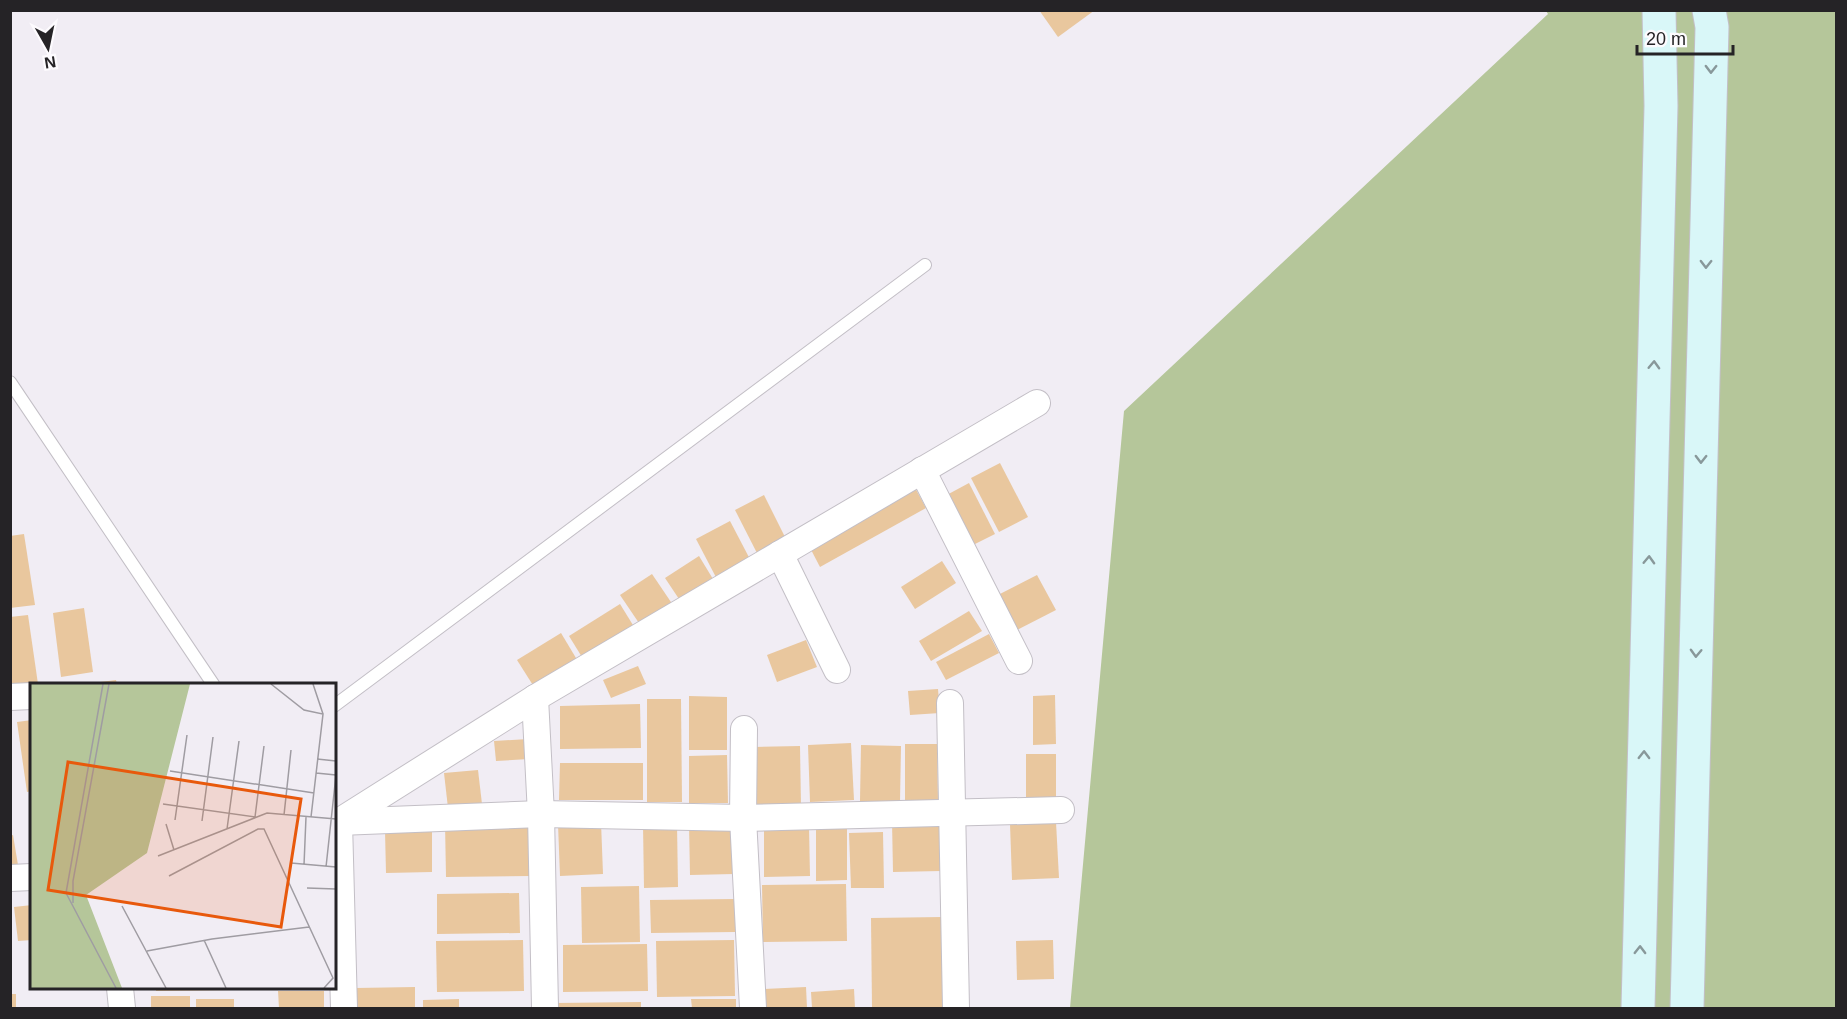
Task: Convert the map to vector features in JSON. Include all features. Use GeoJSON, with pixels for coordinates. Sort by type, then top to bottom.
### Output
{"type":"FeatureCollection","features":[{"type":"Feature","properties":{"kind":"main road"},"geometry":{"type":"LineString","coordinates":[[1638,1008],[1661,106],[1659,10]]}},
{"type":"Feature","properties":{"kind":"main road"},"geometry":{"type":"LineString","coordinates":[[1687,1008],[1712,27],[1709,10]]}},
{"type":"Feature","properties":{"kind":"street"},"geometry":{"type":"LineString","coordinates":[[337,823],[535,698],[1037,403]]}},
{"type":"Feature","properties":{"kind":"street"},"geometry":{"type":"LineString","coordinates":[[922,470],[1019,661]]}},
{"type":"Feature","properties":{"kind":"street"},"geometry":{"type":"LineString","coordinates":[[780,554],[837,670]]}},
{"type":"Feature","properties":{"kind":"street"},"geometry":{"type":"LineString","coordinates":[[10,697],[30,696]]}},
{"type":"Feature","properties":{"kind":"street"},"geometry":{"type":"LineString","coordinates":[[535,698],[541,814],[545,1008]]}},
{"type":"Feature","properties":{"kind":"street"},"geometry":{"type":"LineString","coordinates":[[950,704],[954,812],[956,1008]]}},
{"type":"Feature","properties":{"kind":"street"},"geometry":{"type":"LineString","coordinates":[[744,729],[743,818],[753,1008]]}},
{"type":"Feature","properties":{"kind":"street"},"geometry":{"type":"LineString","coordinates":[[337,823],[541,814],[743,818],[1061,810]]}},
{"type":"Feature","properties":{"kind":"street"},"geometry":{"type":"LineString","coordinates":[[337,823],[344,1008]]}},
{"type":"Feature","properties":{"kind":"street"},"geometry":{"type":"LineString","coordinates":[[10,878],[30,877]]}},
{"type":"Feature","properties":{"kind":"street"},"geometry":{"type":"LineString","coordinates":[[120,989],[122,1008]]}},
{"type":"Feature","properties":{"kind":"lane"},"geometry":{"type":"LineString","coordinates":[[336,705],[925,265]]}},
{"type":"Feature","properties":{"kind":"lane"},"geometry":{"type":"LineString","coordinates":[[10,382],[212,683]]}},
{"type":"Feature","properties":{"kind":"green space"},"geometry":{"type":"Polygon","coordinates":[[[1546,11],[1836,11],[1836,1008],[1070,1008],[1124,411],[1548,14],[1546,11]]]}},
{"type":"Feature","properties":{"kind":"building"},"geometry":{"type":"Polygon","coordinates":[[[1039,10],[1095,10],[1058,37],[1039,10]]]}},
{"type":"Feature","properties":{"kind":"building"},"geometry":{"type":"Polygon","coordinates":[[[1000,463],[1028,517],[999,532],[971,478],[1000,463]]]}},
{"type":"Feature","properties":{"kind":"building"},"geometry":{"type":"Polygon","coordinates":[[[969,483],[995,534],[969,547],[943,497],[969,483]]]}},
{"type":"Feature","properties":{"kind":"building"},"geometry":{"type":"Polygon","coordinates":[[[913,484],[926,508],[820,567],[807,542],[913,484]]]}},
{"type":"Feature","properties":{"kind":"building"},"geometry":{"type":"Polygon","coordinates":[[[764,495],[788,543],[759,557],[735,510],[764,495]]]}},
{"type":"Feature","properties":{"kind":"building"},"geometry":{"type":"Polygon","coordinates":[[[730,521],[753,565],[719,583],[696,539],[730,521]]]}},
{"type":"Feature","properties":{"kind":"building"},"geometry":{"type":"Polygon","coordinates":[[[24,534],[35,605],[10,608],[10,536],[24,534]]]}},
{"type":"Feature","properties":{"kind":"building"},"geometry":{"type":"Polygon","coordinates":[[[699,556],[716,584],[683,605],[665,578],[699,556]]]}},
{"type":"Feature","properties":{"kind":"building"},"geometry":{"type":"Polygon","coordinates":[[[942,561],[956,583],[915,609],[901,587],[942,561]]]}},
{"type":"Feature","properties":{"kind":"building"},"geometry":{"type":"Polygon","coordinates":[[[652,574],[675,608],[643,629],[620,595],[652,574]]]}},
{"type":"Feature","properties":{"kind":"building"},"geometry":{"type":"Polygon","coordinates":[[[1037,575],[1056,610],[1013,632],[996,596],[1037,575]]]}},
{"type":"Feature","properties":{"kind":"building"},"geometry":{"type":"Polygon","coordinates":[[[620,604],[636,630],[585,662],[569,636],[620,604]]]}},
{"type":"Feature","properties":{"kind":"building"},"geometry":{"type":"Polygon","coordinates":[[[84,608],[93,672],[61,677],[53,613],[84,608]]]}},
{"type":"Feature","properties":{"kind":"building"},"geometry":{"type":"Polygon","coordinates":[[[969,611],[982,631],[931,661],[919,641],[969,611]]]}},
{"type":"Feature","properties":{"kind":"building"},"geometry":{"type":"Polygon","coordinates":[[[28,615],[38,683],[10,687],[10,617],[28,615]]]}},
{"type":"Feature","properties":{"kind":"building"},"geometry":{"type":"Polygon","coordinates":[[[561,633],[579,663],[536,690],[517,660],[561,633]]]}},
{"type":"Feature","properties":{"kind":"building"},"geometry":{"type":"Polygon","coordinates":[[[989,634],[999,653],[946,680],[936,662],[989,634]]]}},
{"type":"Feature","properties":{"kind":"building"},"geometry":{"type":"Polygon","coordinates":[[[806,640],[817,667],[777,682],[767,655],[806,640]]]}},
{"type":"Feature","properties":{"kind":"building"},"geometry":{"type":"Polygon","coordinates":[[[638,666],[646,684],[611,698],[603,680],[638,666]]]}},
{"type":"Feature","properties":{"kind":"building"},"geometry":{"type":"Polygon","coordinates":[[[116,680],[117,683],[93,683],[116,680]]]}},
{"type":"Feature","properties":{"kind":"building"},"geometry":{"type":"Polygon","coordinates":[[[938,689],[940,713],[910,715],[908,691],[938,689]]]}},
{"type":"Feature","properties":{"kind":"building"},"geometry":{"type":"Polygon","coordinates":[[[1055,695],[1056,744],[1033,745],[1033,696],[1055,695]]]}},
{"type":"Feature","properties":{"kind":"building"},"geometry":{"type":"Polygon","coordinates":[[[689,696],[727,697],[727,750],[689,750],[689,696]]]}},
{"type":"Feature","properties":{"kind":"building"},"geometry":{"type":"Polygon","coordinates":[[[647,699],[681,699],[682,802],[647,802],[647,699]]]}},
{"type":"Feature","properties":{"kind":"building"},"geometry":{"type":"Polygon","coordinates":[[[640,704],[641,748],[560,749],[560,706],[640,704]]]}},
{"type":"Feature","properties":{"kind":"building"},"geometry":{"type":"Polygon","coordinates":[[[30,720],[30,791],[27,792],[17,722],[30,720]]]}},
{"type":"Feature","properties":{"kind":"building"},"geometry":{"type":"Polygon","coordinates":[[[528,739],[529,759],[496,761],[494,741],[528,739]]]}},
{"type":"Feature","properties":{"kind":"building"},"geometry":{"type":"Polygon","coordinates":[[[851,743],[854,800],[810,802],[808,745],[851,743]]]}},
{"type":"Feature","properties":{"kind":"building"},"geometry":{"type":"Polygon","coordinates":[[[905,744],[937,744],[938,800],[905,801],[905,744]]]}},
{"type":"Feature","properties":{"kind":"building"},"geometry":{"type":"Polygon","coordinates":[[[861,745],[901,746],[900,802],[860,801],[861,745]]]}},
{"type":"Feature","properties":{"kind":"building"},"geometry":{"type":"Polygon","coordinates":[[[800,746],[801,807],[755,807],[754,747],[800,746]]]}},
{"type":"Feature","properties":{"kind":"building"},"geometry":{"type":"Polygon","coordinates":[[[1026,754],[1056,754],[1056,802],[1026,803],[1026,754]]]}},
{"type":"Feature","properties":{"kind":"building"},"geometry":{"type":"Polygon","coordinates":[[[727,755],[728,803],[689,803],[689,756],[727,755]]]}},
{"type":"Feature","properties":{"kind":"building"},"geometry":{"type":"Polygon","coordinates":[[[560,763],[643,763],[643,800],[559,800],[560,763]]]}},
{"type":"Feature","properties":{"kind":"building"},"geometry":{"type":"Polygon","coordinates":[[[478,770],[482,804],[448,808],[444,773],[478,770]]]}},
{"type":"Feature","properties":{"kind":"building"},"geometry":{"type":"Polygon","coordinates":[[[940,820],[941,871],[893,872],[892,821],[940,820]]]}},
{"type":"Feature","properties":{"kind":"building"},"geometry":{"type":"Polygon","coordinates":[[[529,822],[530,876],[446,877],[445,823],[529,822]]]}},
{"type":"Feature","properties":{"kind":"building"},"geometry":{"type":"Polygon","coordinates":[[[601,822],[603,874],[560,876],[558,824],[601,822]]]}},
{"type":"Feature","properties":{"kind":"building"},"geometry":{"type":"Polygon","coordinates":[[[1056,822],[1059,878],[1012,880],[1010,824],[1056,822]]]}},
{"type":"Feature","properties":{"kind":"building"},"geometry":{"type":"Polygon","coordinates":[[[677,824],[678,887],[644,888],[643,825],[677,824]]]}},
{"type":"Feature","properties":{"kind":"building"},"geometry":{"type":"Polygon","coordinates":[[[689,824],[733,824],[734,874],[690,875],[689,824]]]}},
{"type":"Feature","properties":{"kind":"building"},"geometry":{"type":"Polygon","coordinates":[[[816,826],[847,826],[847,880],[816,881],[816,826]]]}},
{"type":"Feature","properties":{"kind":"building"},"geometry":{"type":"Polygon","coordinates":[[[764,827],[809,827],[810,876],[764,877],[764,827]]]}},
{"type":"Feature","properties":{"kind":"building"},"geometry":{"type":"Polygon","coordinates":[[[385,831],[432,831],[432,872],[386,873],[385,831]]]}},
{"type":"Feature","properties":{"kind":"building"},"geometry":{"type":"Polygon","coordinates":[[[883,832],[884,888],[851,888],[849,833],[883,832]]]}},
{"type":"Feature","properties":{"kind":"building"},"geometry":{"type":"Polygon","coordinates":[[[13,835],[19,871],[10,872],[10,836],[13,835]]]}},
{"type":"Feature","properties":{"kind":"building"},"geometry":{"type":"Polygon","coordinates":[[[846,884],[847,941],[763,942],[762,885],[846,884]]]}},
{"type":"Feature","properties":{"kind":"building"},"geometry":{"type":"Polygon","coordinates":[[[639,886],[640,942],[582,943],[581,887],[639,886]]]}},
{"type":"Feature","properties":{"kind":"building"},"geometry":{"type":"Polygon","coordinates":[[[519,893],[520,933],[437,934],[437,894],[519,893]]]}},
{"type":"Feature","properties":{"kind":"building"},"geometry":{"type":"Polygon","coordinates":[[[735,899],[735,932],[651,933],[650,900],[735,899]]]}},
{"type":"Feature","properties":{"kind":"building"},"geometry":{"type":"Polygon","coordinates":[[[30,905],[30,940],[18,941],[14,907],[30,905]]]}},
{"type":"Feature","properties":{"kind":"building"},"geometry":{"type":"Polygon","coordinates":[[[942,917],[944,1008],[872,1008],[871,918],[942,917]]]}},
{"type":"Feature","properties":{"kind":"building"},"geometry":{"type":"Polygon","coordinates":[[[523,940],[524,991],[437,992],[436,941],[523,940]]]}},
{"type":"Feature","properties":{"kind":"building"},"geometry":{"type":"Polygon","coordinates":[[[734,940],[735,996],[657,997],[656,941],[734,940]]]}},
{"type":"Feature","properties":{"kind":"building"},"geometry":{"type":"Polygon","coordinates":[[[1053,940],[1054,979],[1017,980],[1016,941],[1053,940]]]}},
{"type":"Feature","properties":{"kind":"building"},"geometry":{"type":"Polygon","coordinates":[[[647,944],[648,991],[563,992],[563,945],[647,944]]]}},
{"type":"Feature","properties":{"kind":"building"},"geometry":{"type":"Polygon","coordinates":[[[415,987],[415,1008],[356,1008],[356,988],[415,987]]]}},
{"type":"Feature","properties":{"kind":"building"},"geometry":{"type":"Polygon","coordinates":[[[806,987],[807,1008],[765,1008],[764,989],[806,987]]]}},
{"type":"Feature","properties":{"kind":"building"},"geometry":{"type":"Polygon","coordinates":[[[156,989],[232,989],[232,990],[156,991],[156,989]]]}},
{"type":"Feature","properties":{"kind":"building"},"geometry":{"type":"Polygon","coordinates":[[[854,989],[855,1008],[812,1008],[811,992],[854,989]]]}},
{"type":"Feature","properties":{"kind":"building"},"geometry":{"type":"Polygon","coordinates":[[[278,991],[324,991],[324,1008],[279,1008],[278,991]]]}},
{"type":"Feature","properties":{"kind":"building"},"geometry":{"type":"Polygon","coordinates":[[[10,994],[16,994],[16,1008],[10,1008],[10,994]]]}},
{"type":"Feature","properties":{"kind":"building"},"geometry":{"type":"Polygon","coordinates":[[[151,996],[190,996],[190,1008],[151,1008],[151,996]]]}},
{"type":"Feature","properties":{"kind":"building"},"geometry":{"type":"Polygon","coordinates":[[[196,999],[234,999],[234,1008],[196,1008],[196,999]]]}},
{"type":"Feature","properties":{"kind":"building"},"geometry":{"type":"Polygon","coordinates":[[[459,999],[459,1008],[423,1008],[423,1000],[459,999]]]}},
{"type":"Feature","properties":{"kind":"building"},"geometry":{"type":"Polygon","coordinates":[[[691,999],[736,999],[736,1008],[692,1008],[691,999]]]}},
{"type":"Feature","properties":{"kind":"building"},"geometry":{"type":"Polygon","coordinates":[[[641,1002],[641,1008],[555,1008],[555,1003],[641,1002]]]}}]}
